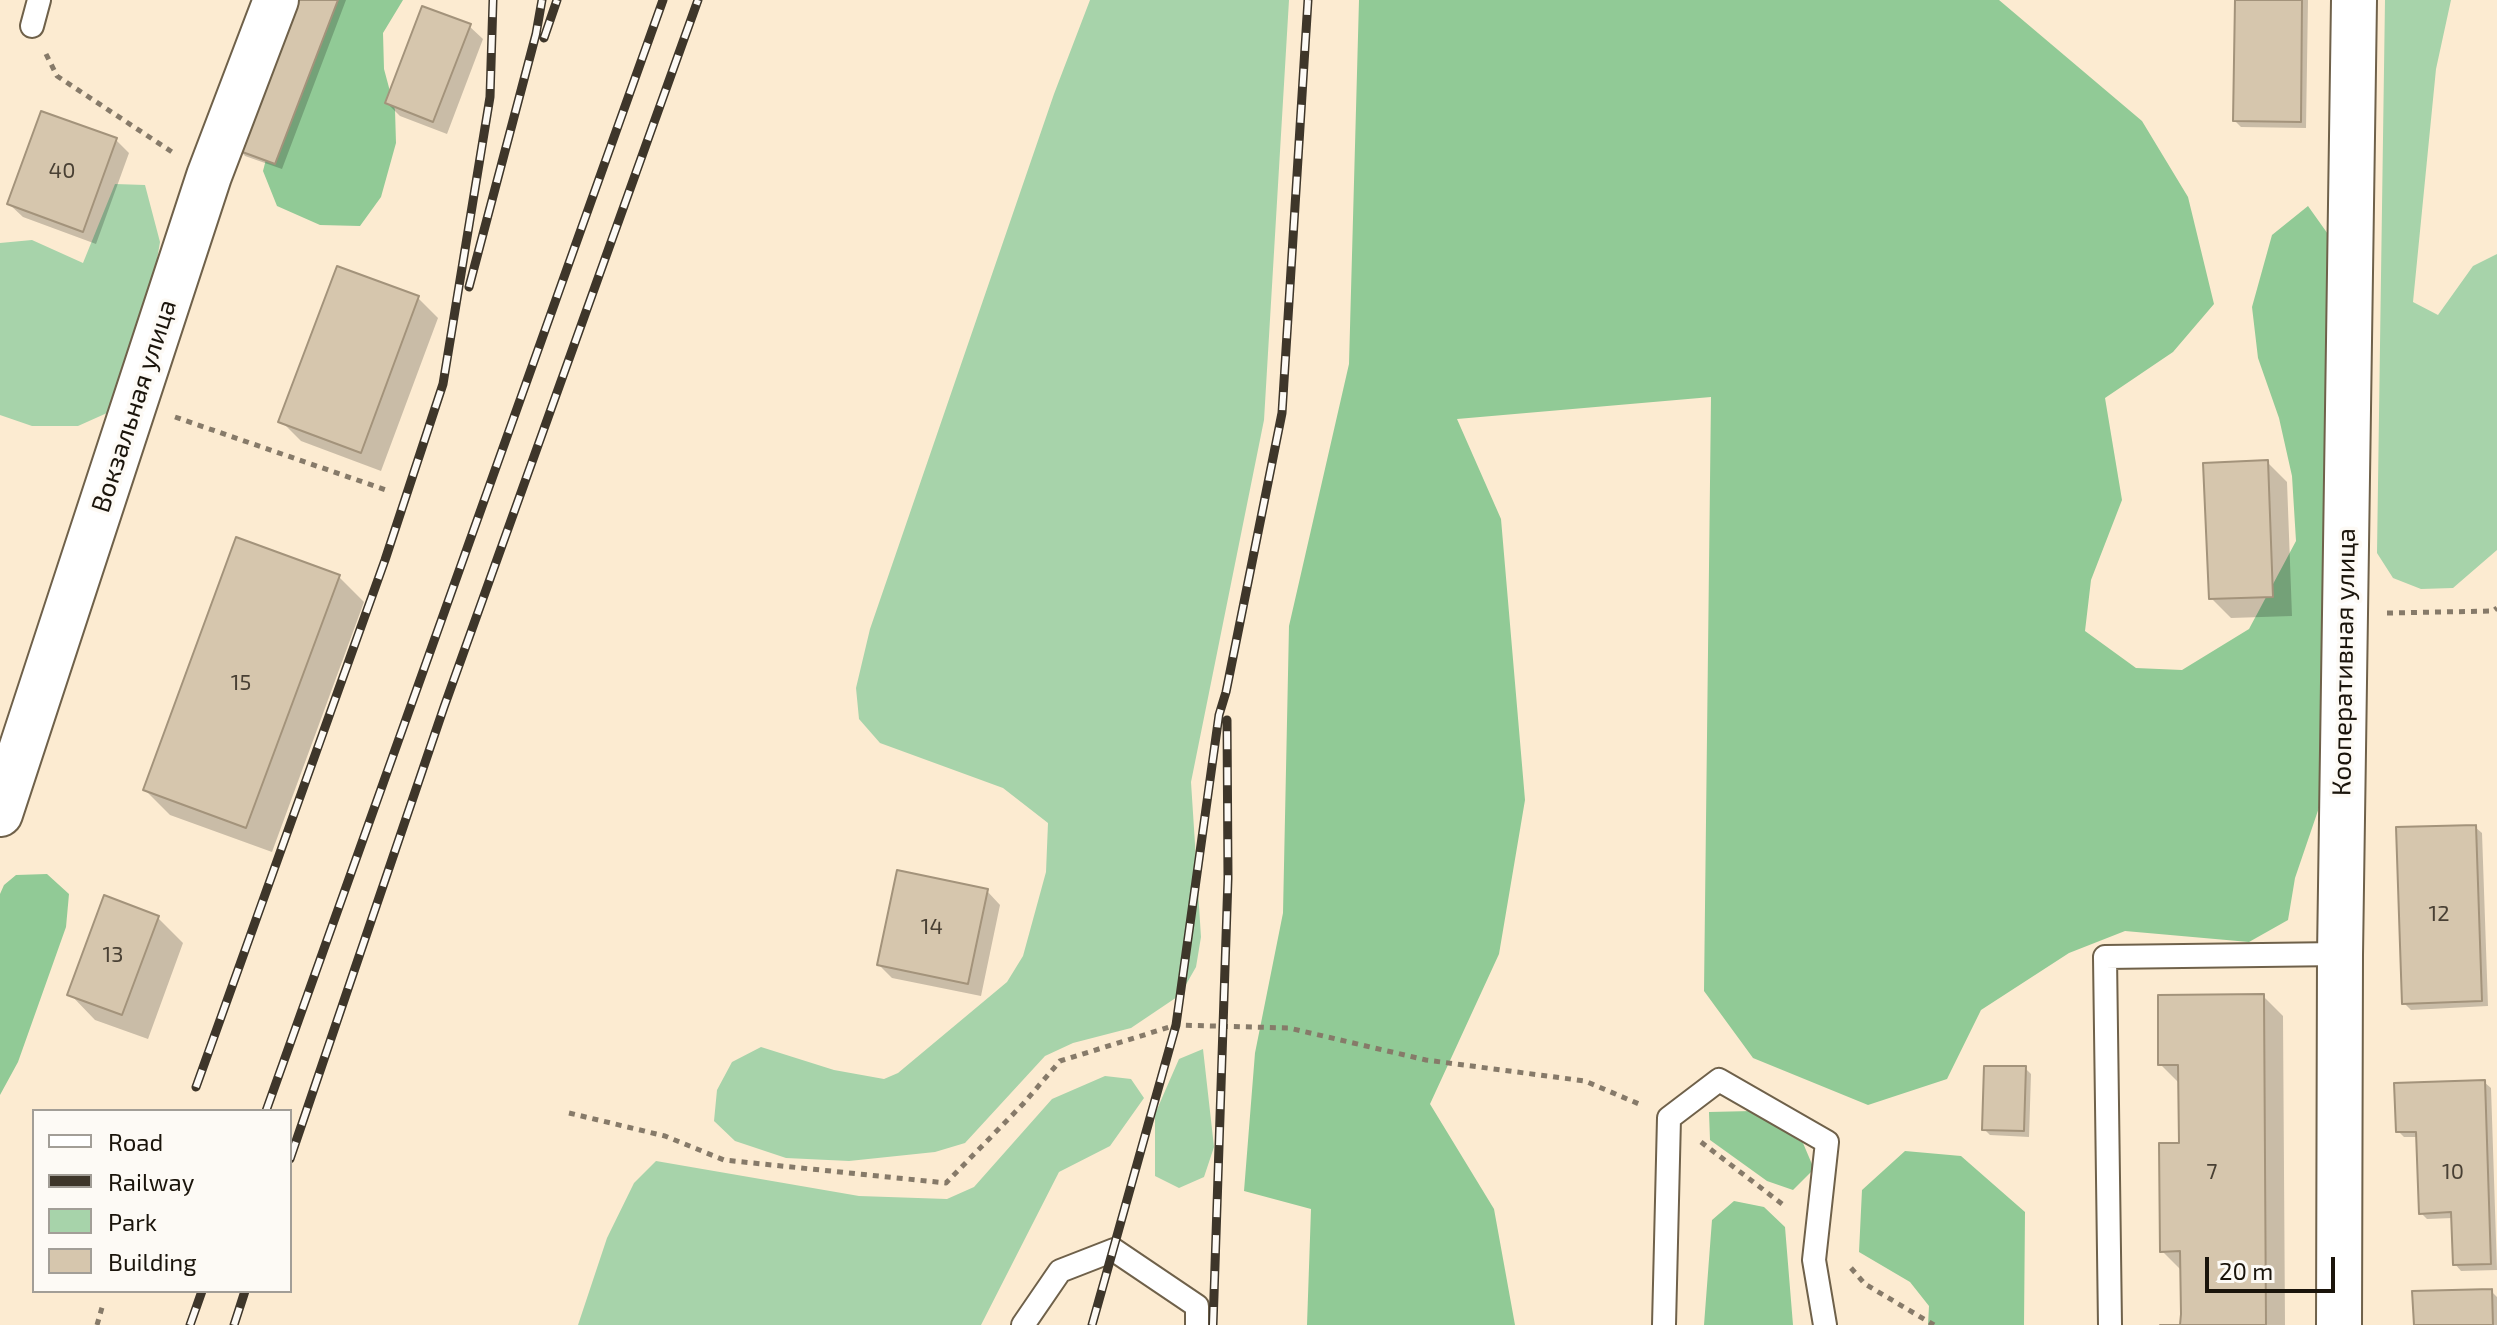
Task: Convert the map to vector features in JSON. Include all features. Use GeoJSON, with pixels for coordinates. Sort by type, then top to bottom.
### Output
{"type":"FeatureCollection","features":[{"type":"Feature","properties":{"kind":"street","name":"Вокзальная улица"},"geometry":{"type":"LineString","coordinates":[[0,814],[209,176],[276,0]]}},
{"type":"Feature","properties":{"kind":"street","name":"Кооперативная улица"},"geometry":{"type":"LineString","coordinates":[[2339,1325],[2340,954],[2354,0]]}},
{"type":"Feature","properties":{"kind":"lane"},"geometry":{"type":"LineString","coordinates":[[32,26],[39,0]]}},
{"type":"Feature","properties":{"kind":"lane"},"geometry":{"type":"LineString","coordinates":[[2110,1325],[2105,957],[2340,954]]}},
{"type":"Feature","properties":{"kind":"lane"},"geometry":{"type":"LineString","coordinates":[[1664,1325],[1669,1118],[1719,1080],[1827,1142],[1814,1260],[1825,1325]]}},
{"type":"Feature","properties":{"kind":"lane"},"geometry":{"type":"LineString","coordinates":[[1023,1325],[1060,1271],[1114,1250],[1197,1306],[1197,1325]]}},
{"type":"Feature","properties":{"kind":"path"},"geometry":{"type":"LineString","coordinates":[[32,26],[57,76],[209,176]]}},
{"type":"Feature","properties":{"kind":"path"},"geometry":{"type":"LineString","coordinates":[[135,403],[389,491]]}},
{"type":"Feature","properties":{"kind":"path"},"geometry":{"type":"LineString","coordinates":[[2345,614],[2493,611],[2497,608]]}},
{"type":"Feature","properties":{"kind":"path"},"geometry":{"type":"LineString","coordinates":[[569,1113],[665,1136],[724,1160],[946,1183],[1060,1061],[1176,1025],[1224,1025],[1289,1028],[1426,1060],[1585,1081],[1669,1118]]}},
{"type":"Feature","properties":{"kind":"path"},"geometry":{"type":"LineString","coordinates":[[97,1325],[103,1304]]}},
{"type":"Feature","properties":{"kind":"green space"},"geometry":{"type":"Polygon","coordinates":[[[313,0],[403,0],[383,33],[384,69],[395,110],[396,143],[381,197],[360,226],[320,225],[277,206],[263,171],[286,81],[313,0]]]}},
{"type":"Feature","properties":{"kind":"green space"},"geometry":{"type":"Polygon","coordinates":[[[1090,0],[1289,0],[1264,420],[1191,782],[1201,937],[1196,967],[1180,995],[1131,1028],[1073,1043],[1045,1056],[965,1143],[935,1152],[849,1161],[786,1158],[735,1141],[714,1121],[717,1090],[732,1062],[761,1047],[834,1070],[884,1079],[898,1073],[1007,982],[1023,956],[1046,872],[1048,823],[1003,788],[880,743],[859,719],[856,688],[870,629],[1054,94],[1090,0]]]}},
{"type":"Feature","properties":{"kind":"green space"},"geometry":{"type":"Polygon","coordinates":[[[1359,0],[1999,0],[2142,121],[2188,197],[2214,304],[2173,352],[2105,398],[2122,500],[2091,580],[2085,631],[2136,668],[2182,670],[2249,629],[2296,541],[2292,476],[2279,418],[2258,358],[2252,307],[2272,235],[2308,206],[2340,251],[2321,655],[2325,790],[2295,878],[2288,920],[2249,942],[2125,931],[2069,953],[1981,1010],[1947,1079],[1868,1105],[1753,1058],[1704,991],[1711,397],[1457,419],[1501,519],[1525,800],[1499,954],[1430,1104],[1494,1209],[1515,1325],[1307,1325],[1311,1209],[1244,1191],[1255,1053],[1283,913],[1289,626],[1349,364],[1359,0]]]}},
{"type":"Feature","properties":{"kind":"green space"},"geometry":{"type":"Polygon","coordinates":[[[2385,0],[2451,0],[2436,69],[2413,302],[2438,315],[2473,266],[2497,254],[2497,550],[2453,588],[2421,589],[2393,578],[2377,553],[2385,0]]]}},
{"type":"Feature","properties":{"kind":"green space"},"geometry":{"type":"Polygon","coordinates":[[[115,184],[145,185],[160,242],[145,331],[107,413],[78,426],[32,426],[0,415],[0,243],[32,240],[83,263],[115,184]]]}},
{"type":"Feature","properties":{"kind":"green space"},"geometry":{"type":"Polygon","coordinates":[[[47,874],[69,894],[66,927],[18,1062],[0,1095],[0,894],[4,885],[16,875],[47,874]]]}},
{"type":"Feature","properties":{"kind":"green space"},"geometry":{"type":"Polygon","coordinates":[[[1203,1049],[1214,1147],[1204,1177],[1179,1188],[1155,1176],[1155,1114],[1179,1059],[1203,1049]]]}},
{"type":"Feature","properties":{"kind":"green space"},"geometry":{"type":"Polygon","coordinates":[[[1105,1076],[1131,1079],[1144,1098],[1110,1146],[1059,1172],[981,1325],[578,1325],[607,1238],[634,1183],[656,1161],[859,1196],[947,1199],[974,1187],[1052,1099],[1105,1076]]]}},
{"type":"Feature","properties":{"kind":"green space"},"geometry":{"type":"Polygon","coordinates":[[[1752,1111],[1803,1143],[1814,1169],[1793,1190],[1767,1181],[1710,1140],[1709,1112],[1752,1111]]]}},
{"type":"Feature","properties":{"kind":"green space"},"geometry":{"type":"Polygon","coordinates":[[[1905,1151],[1961,1156],[2025,1212],[2024,1325],[1928,1325],[1929,1306],[1910,1282],[1859,1252],[1862,1190],[1905,1151]]]}},
{"type":"Feature","properties":{"kind":"green space"},"geometry":{"type":"Polygon","coordinates":[[[1734,1201],[1764,1207],[1785,1227],[1793,1325],[1704,1325],[1712,1220],[1734,1201]]]}},
{"type":"Feature","properties":{"kind":"building"},"geometry":{"type":"Polygon","coordinates":[[[294,0],[338,0],[275,164],[237,150],[294,0]]]}},
{"type":"Feature","properties":{"kind":"building"},"geometry":{"type":"Polygon","coordinates":[[[2235,0],[2302,0],[2301,122],[2233,121],[2235,0]]]}},
{"type":"Feature","properties":{"kind":"building"},"geometry":{"type":"Polygon","coordinates":[[[422,6],[471,24],[433,122],[385,103],[422,6]]]}},
{"type":"Feature","properties":{"kind":"building"},"geometry":{"type":"Polygon","coordinates":[[[41,111],[117,138],[83,232],[7,204],[41,111]]]}},
{"type":"Feature","properties":{"kind":"building"},"geometry":{"type":"Polygon","coordinates":[[[337,266],[419,296],[361,453],[278,422],[337,266]]]}},
{"type":"Feature","properties":{"kind":"building"},"geometry":{"type":"Polygon","coordinates":[[[2268,460],[2273,597],[2209,599],[2203,463],[2268,460]]]}},
{"type":"Feature","properties":{"kind":"building"},"geometry":{"type":"Polygon","coordinates":[[[236,537],[340,575],[246,828],[143,790],[236,537]]]}},
{"type":"Feature","properties":{"kind":"building"},"geometry":{"type":"Polygon","coordinates":[[[2476,825],[2482,1001],[2402,1004],[2396,827],[2476,825]]]}},
{"type":"Feature","properties":{"kind":"building"},"geometry":{"type":"Polygon","coordinates":[[[897,870],[988,889],[968,984],[877,965],[897,870]]]}},
{"type":"Feature","properties":{"kind":"building"},"geometry":{"type":"Polygon","coordinates":[[[104,895],[159,916],[122,1015],[67,995],[104,895]]]}},
{"type":"Feature","properties":{"kind":"building"},"geometry":{"type":"Polygon","coordinates":[[[2264,994],[2266,1325],[2180,1325],[2180,1251],[2160,1252],[2159,1143],[2179,1143],[2178,1065],[2158,1065],[2158,995],[2264,994]]]}},
{"type":"Feature","properties":{"kind":"building"},"geometry":{"type":"Polygon","coordinates":[[[1984,1066],[2026,1066],[2024,1131],[1982,1130],[1984,1066]]]}},
{"type":"Feature","properties":{"kind":"building"},"geometry":{"type":"Polygon","coordinates":[[[2485,1080],[2491,1264],[2453,1265],[2451,1212],[2419,1214],[2416,1132],[2396,1132],[2394,1083],[2485,1080]]]}},
{"type":"Feature","properties":{"kind":"building"},"geometry":{"type":"Polygon","coordinates":[[[2492,1289],[2493,1325],[2414,1325],[2412,1291],[2492,1289]]]}},
{"type":"Feature","properties":{"kind":"railway"},"geometry":{"type":"LineString","coordinates":[[196,1087],[385,560],[443,384],[490,97],[493,0]]}},
{"type":"Feature","properties":{"kind":"railway"},"geometry":{"type":"LineString","coordinates":[[469,287],[536,34],[542,0]]}},
{"type":"Feature","properties":{"kind":"railway"},"geometry":{"type":"LineString","coordinates":[[544,38],[557,0]]}},
{"type":"Feature","properties":{"kind":"railway"},"geometry":{"type":"LineString","coordinates":[[267,1109],[663,0]]}},
{"type":"Feature","properties":{"kind":"railway"},"geometry":{"type":"LineString","coordinates":[[292,1153],[444,707],[698,0]]}},
{"type":"Feature","properties":{"kind":"railway"},"geometry":{"type":"LineString","coordinates":[[1092,1325],[1176,1025],[1219,715],[1282,413],[1308,0]]}},
{"type":"Feature","properties":{"kind":"railway"},"geometry":{"type":"LineString","coordinates":[[1213,1325],[1228,878],[1227,720]]}},
{"type":"Feature","properties":{"kind":"railway"},"geometry":{"type":"LineString","coordinates":[[190,1325],[201,1293]]}},
{"type":"Feature","properties":{"kind":"railway"},"geometry":{"type":"LineString","coordinates":[[234,1325],[244,1293]]}}]}
